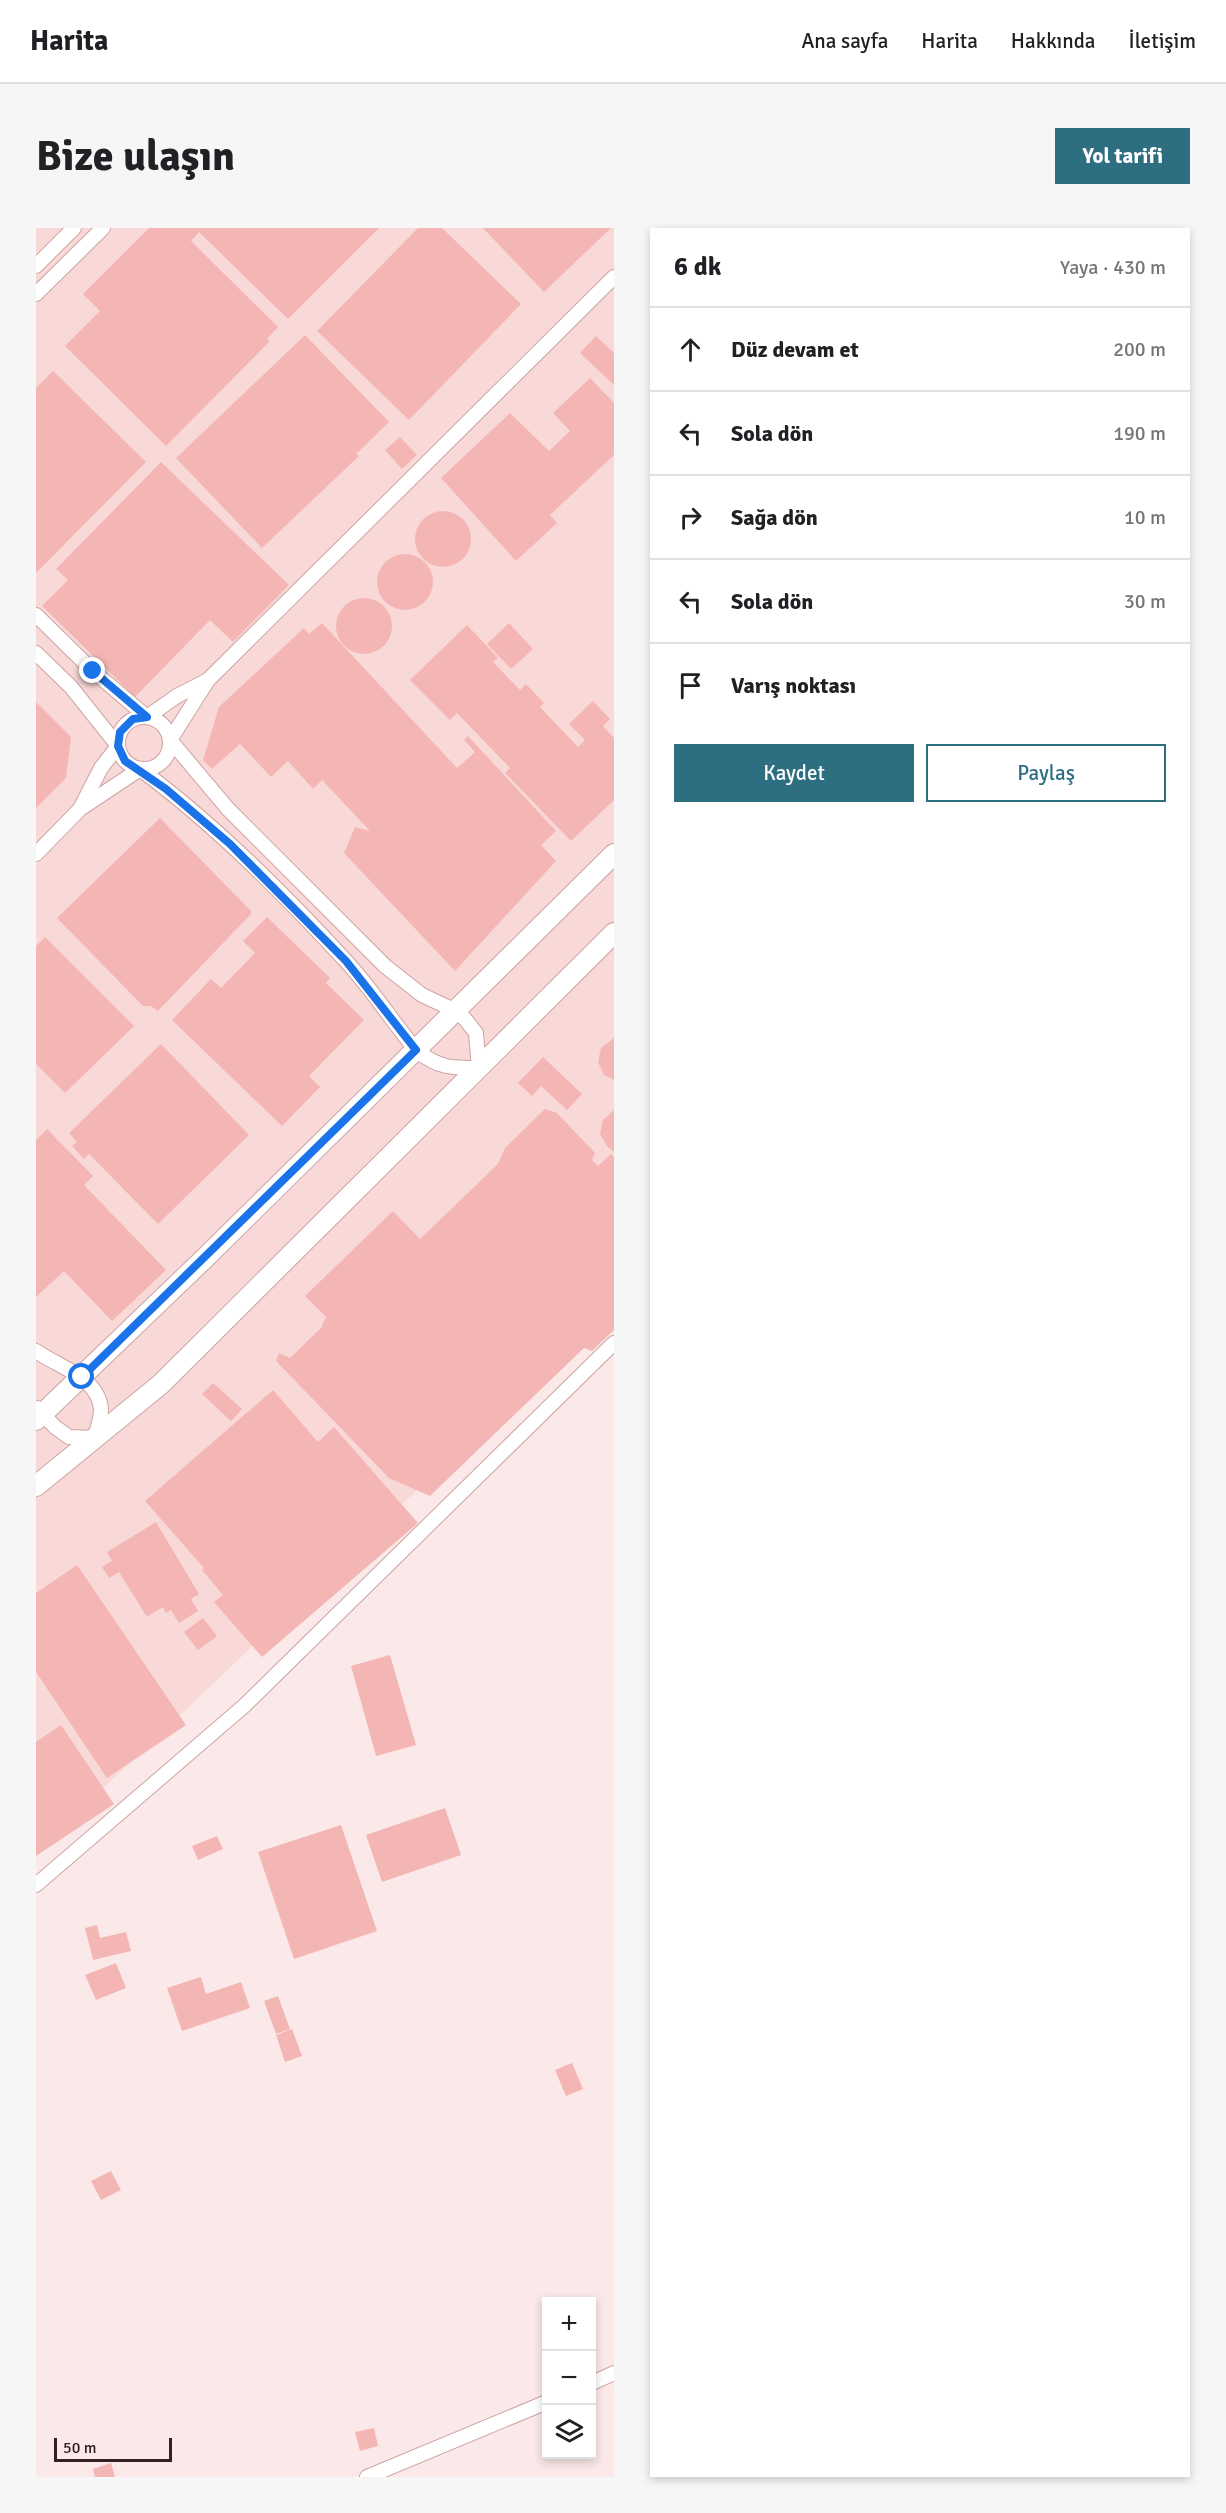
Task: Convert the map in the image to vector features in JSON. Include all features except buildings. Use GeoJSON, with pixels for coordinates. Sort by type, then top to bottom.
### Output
{"type":"FeatureCollection","features":[{"type":"Feature","properties":{"kind":"street"},"geometry":{"type":"LineString","coordinates":[[36,266],[74,228]]}},
{"type":"Feature","properties":{"kind":"street"},"geometry":{"type":"LineString","coordinates":[[36,294],[103,228]]}},
{"type":"Feature","properties":{"kind":"street"},"geometry":{"type":"LineString","coordinates":[[36,854],[80,809],[140,769],[160,764],[166,757],[170,740],[208,680],[614,277]]}},
{"type":"Feature","properties":{"kind":"street"},"geometry":{"type":"LineString","coordinates":[[36,615],[93,671],[147,717],[160,722],[166,729],[170,740],[228,809],[385,966],[422,995],[456,1011],[465,1018],[476,1033],[478,1068]]}},
{"type":"Feature","properties":{"kind":"street"},"geometry":{"type":"LineString","coordinates":[[36,653],[70,687],[118,746],[125,761],[140,769],[166,789],[230,844],[338,953],[416,1050],[429,1061],[447,1068],[478,1068]]}},
{"type":"Feature","properties":{"kind":"street"},"geometry":{"type":"LineString","coordinates":[[80,809],[101,768],[118,746],[120,732],[126,725],[133,719],[147,717],[177,696],[208,680]]}},
{"type":"Feature","properties":{"kind":"street"},"geometry":{"type":"LineString","coordinates":[[95,1438],[69,1437],[38,1414],[82,1377],[614,854]]}},
{"type":"Feature","properties":{"kind":"street"},"geometry":{"type":"LineString","coordinates":[[36,1486],[161,1384],[614,933]]}},
{"type":"Feature","properties":{"kind":"street"},"geometry":{"type":"LineString","coordinates":[[36,1885],[244,1706],[614,1343]]}},
{"type":"Feature","properties":{"kind":"street"},"geometry":{"type":"LineString","coordinates":[[36,1351],[82,1377],[97,1395],[101,1410],[95,1438]]}},
{"type":"Feature","properties":{"kind":"street"},"geometry":{"type":"LineString","coordinates":[[596,2381],[614,2373]]}},
{"type":"Feature","properties":{"kind":"street"},"geometry":{"type":"LineString","coordinates":[[368,2477],[542,2404]]}},
{"type":"Feature","properties":{"kind":"shaded area"},"geometry":{"type":"Polygon","coordinates":[[[36,228],[614,228],[614,1303],[36,1852],[36,228]]]}},
{"type":"Feature","properties":{"kind":"route"},"geometry":{"type":"LineString","coordinates":[[82,1377],[416,1050],[346,961],[230,844],[166,789],[140,769],[125,761],[118,746],[120,732],[133,719],[147,717],[93,671]]}}]}
